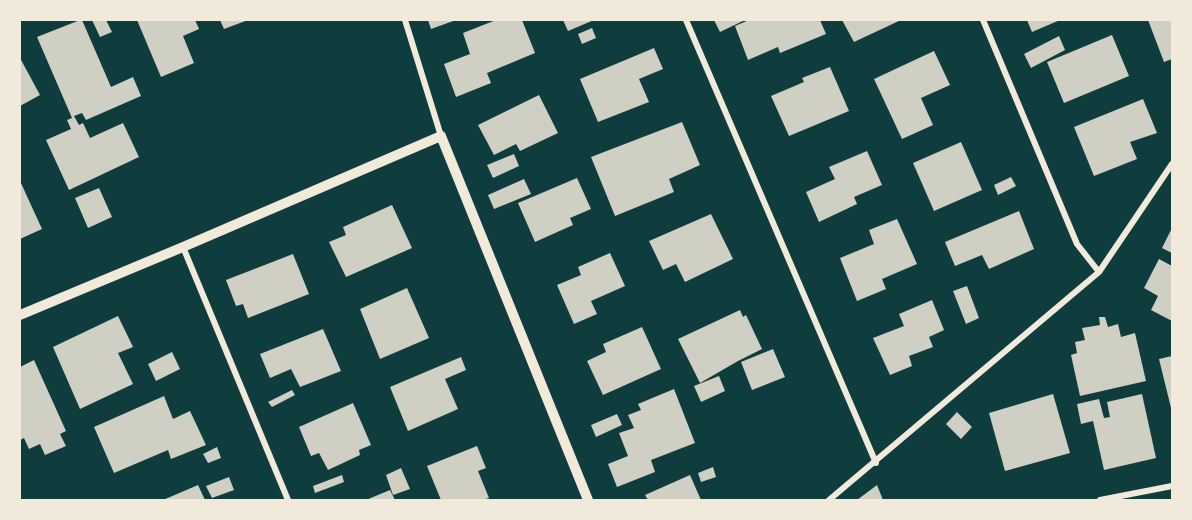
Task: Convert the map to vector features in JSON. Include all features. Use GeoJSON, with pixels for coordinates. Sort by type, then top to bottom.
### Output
{"type":"FeatureCollection","features":[{"type":"Feature","properties":{"kind":"street"},"geometry":{"type":"LineString","coordinates":[[405,20],[441,136],[588,501]]}},
{"type":"Feature","properties":{"kind":"street"},"geometry":{"type":"LineString","coordinates":[[686,20],[876,463]]}},
{"type":"Feature","properties":{"kind":"street"},"geometry":{"type":"LineString","coordinates":[[984,20],[1077,244],[1099,272]]}},
{"type":"Feature","properties":{"kind":"street"},"geometry":{"type":"LineString","coordinates":[[20,315],[441,136]]}},
{"type":"Feature","properties":{"kind":"street"},"geometry":{"type":"LineString","coordinates":[[829,501],[1099,272],[1173,164]]}},
{"type":"Feature","properties":{"kind":"street"},"geometry":{"type":"LineString","coordinates":[[183,247],[288,501]]}},
{"type":"Feature","properties":{"kind":"street"},"geometry":{"type":"LineString","coordinates":[[1100,501],[1173,486]]}},
{"type":"Feature","properties":{"kind":"building"},"geometry":{"type":"Polygon","coordinates":[[[82,20],[111,87],[133,77],[141,96],[86,120],[82,113],[74,116],[79,125],[83,123],[90,138],[123,123],[139,157],[69,190],[46,140],[71,129],[67,120],[72,118],[37,37],[82,20]]]}},
{"type":"Feature","properties":{"kind":"building"},"geometry":{"type":"Polygon","coordinates":[[[92,20],[106,20],[112,32],[100,37],[92,20]]]}},
{"type":"Feature","properties":{"kind":"building"},"geometry":{"type":"Polygon","coordinates":[[[137,20],[195,20],[199,29],[183,36],[194,63],[161,77],[137,20]]]}},
{"type":"Feature","properties":{"kind":"building"},"geometry":{"type":"Polygon","coordinates":[[[220,20],[248,20],[224,29],[220,20]]]}},
{"type":"Feature","properties":{"kind":"building"},"geometry":{"type":"Polygon","coordinates":[[[428,20],[456,20],[431,29],[428,20]]]}},
{"type":"Feature","properties":{"kind":"building"},"geometry":{"type":"Polygon","coordinates":[[[496,20],[522,20],[535,53],[487,73],[491,83],[456,97],[444,64],[470,54],[463,33],[496,20]]]}},
{"type":"Feature","properties":{"kind":"building"},"geometry":{"type":"Polygon","coordinates":[[[563,20],[594,20],[568,31],[563,20]]]}},
{"type":"Feature","properties":{"kind":"building"},"geometry":{"type":"Polygon","coordinates":[[[714,20],[745,20],[720,32],[714,20]]]}},
{"type":"Feature","properties":{"kind":"building"},"geometry":{"type":"Polygon","coordinates":[[[749,20],[820,20],[826,34],[780,53],[778,47],[748,60],[735,26],[749,20]]]}},
{"type":"Feature","properties":{"kind":"building"},"geometry":{"type":"Polygon","coordinates":[[[842,20],[901,20],[854,42],[842,20]]]}},
{"type":"Feature","properties":{"kind":"building"},"geometry":{"type":"Polygon","coordinates":[[[1027,20],[1060,20],[1032,32],[1027,20]]]}},
{"type":"Feature","properties":{"kind":"building"},"geometry":{"type":"Polygon","coordinates":[[[1148,20],[1172,20],[1172,59],[1164,62],[1148,20]]]}},
{"type":"Feature","properties":{"kind":"building"},"geometry":{"type":"Polygon","coordinates":[[[592,28],[596,38],[582,44],[578,34],[592,28]]]}},
{"type":"Feature","properties":{"kind":"building"},"geometry":{"type":"Polygon","coordinates":[[[1112,35],[1129,76],[1064,103],[1047,62],[1112,35]]]}},
{"type":"Feature","properties":{"kind":"building"},"geometry":{"type":"Polygon","coordinates":[[[1059,36],[1065,50],[1031,68],[1024,54],[1059,36]]]}},
{"type":"Feature","properties":{"kind":"building"},"geometry":{"type":"Polygon","coordinates":[[[654,48],[663,69],[639,79],[649,102],[598,122],[580,79],[654,48]]]}},
{"type":"Feature","properties":{"kind":"building"},"geometry":{"type":"Polygon","coordinates":[[[934,51],[950,85],[921,98],[933,125],[902,139],[874,79],[934,51]]]}},
{"type":"Feature","properties":{"kind":"building"},"geometry":{"type":"Polygon","coordinates":[[[20,58],[40,95],[20,106],[20,58]]]}},
{"type":"Feature","properties":{"kind":"building"},"geometry":{"type":"Polygon","coordinates":[[[830,67],[849,111],[789,136],[771,96],[804,82],[802,78],[830,67]]]}},
{"type":"Feature","properties":{"kind":"building"},"geometry":{"type":"Polygon","coordinates":[[[539,95],[558,133],[520,151],[516,144],[494,155],[478,125],[539,95]]]}},
{"type":"Feature","properties":{"kind":"building"},"geometry":{"type":"Polygon","coordinates":[[[1143,99],[1157,133],[1130,142],[1137,159],[1094,176],[1074,127],[1143,99]]]}},
{"type":"Feature","properties":{"kind":"building"},"geometry":{"type":"Polygon","coordinates":[[[682,122],[700,165],[669,179],[674,192],[615,216],[591,157],[682,122]]]}},
{"type":"Feature","properties":{"kind":"building"},"geometry":{"type":"Polygon","coordinates":[[[961,142],[982,190],[934,211],[913,163],[961,142]]]}},
{"type":"Feature","properties":{"kind":"building"},"geometry":{"type":"Polygon","coordinates":[[[867,151],[882,185],[854,197],[857,204],[819,222],[806,192],[835,179],[829,167],[867,151]]]}},
{"type":"Feature","properties":{"kind":"building"},"geometry":{"type":"Polygon","coordinates":[[[514,154],[519,166],[493,178],[487,165],[514,154]]]}},
{"type":"Feature","properties":{"kind":"building"},"geometry":{"type":"Polygon","coordinates":[[[1011,177],[1016,186],[998,195],[994,185],[1011,177]]]}},
{"type":"Feature","properties":{"kind":"building"},"geometry":{"type":"Polygon","coordinates":[[[577,178],[591,209],[570,218],[573,225],[535,242],[518,203],[577,178]]]}},
{"type":"Feature","properties":{"kind":"building"},"geometry":{"type":"Polygon","coordinates":[[[524,179],[531,194],[494,209],[488,195],[524,179]]]}},
{"type":"Feature","properties":{"kind":"building"},"geometry":{"type":"Polygon","coordinates":[[[20,181],[42,229],[20,239],[20,181]]]}},
{"type":"Feature","properties":{"kind":"building"},"geometry":{"type":"Polygon","coordinates":[[[99,188],[112,217],[88,228],[75,198],[99,188]]]}},
{"type":"Feature","properties":{"kind":"building"},"geometry":{"type":"Polygon","coordinates":[[[392,205],[412,248],[346,277],[329,242],[346,235],[343,227],[392,205]]]}},
{"type":"Feature","properties":{"kind":"building"},"geometry":{"type":"Polygon","coordinates":[[[1019,211],[1034,249],[989,269],[982,255],[955,266],[945,242],[1019,211]]]}},
{"type":"Feature","properties":{"kind":"building"},"geometry":{"type":"Polygon","coordinates":[[[711,214],[733,259],[685,282],[676,264],[663,270],[649,241],[711,214]]]}},
{"type":"Feature","properties":{"kind":"building"},"geometry":{"type":"Polygon","coordinates":[[[897,219],[917,264],[882,279],[886,289],[857,301],[840,258],[874,244],[869,230],[897,219]]]}},
{"type":"Feature","properties":{"kind":"building"},"geometry":{"type":"Polygon","coordinates":[[[1172,228],[1172,253],[1162,248],[1172,228]]]}},
{"type":"Feature","properties":{"kind":"building"},"geometry":{"type":"Polygon","coordinates":[[[610,253],[625,286],[591,301],[597,314],[574,324],[557,285],[581,275],[578,267],[610,253]]]}},
{"type":"Feature","properties":{"kind":"building"},"geometry":{"type":"Polygon","coordinates":[[[293,254],[309,294],[248,318],[243,304],[236,306],[226,280],[293,254]]]}},
{"type":"Feature","properties":{"kind":"building"},"geometry":{"type":"Polygon","coordinates":[[[1159,259],[1172,266],[1172,321],[1151,310],[1158,296],[1144,288],[1159,259]]]}},
{"type":"Feature","properties":{"kind":"building"},"geometry":{"type":"Polygon","coordinates":[[[967,286],[979,318],[966,324],[953,291],[967,286]]]}},
{"type":"Feature","properties":{"kind":"building"},"geometry":{"type":"Polygon","coordinates":[[[407,288],[429,338],[380,359],[360,309],[407,288]]]}},
{"type":"Feature","properties":{"kind":"building"},"geometry":{"type":"Polygon","coordinates":[[[932,300],[944,330],[929,337],[933,347],[909,356],[912,366],[890,375],[873,338],[904,326],[899,314],[932,300]]]}},
{"type":"Feature","properties":{"kind":"building"},"geometry":{"type":"Polygon","coordinates":[[[740,310],[743,317],[746,315],[762,349],[700,383],[678,339],[740,310]]]}},
{"type":"Feature","properties":{"kind":"building"},"geometry":{"type":"Polygon","coordinates":[[[118,316],[133,347],[118,353],[133,384],[80,409],[53,347],[118,316]]]}},
{"type":"Feature","properties":{"kind":"building"},"geometry":{"type":"Polygon","coordinates":[[[1099,317],[1105,317],[1108,327],[1118,324],[1121,337],[1135,333],[1146,381],[1080,396],[1071,355],[1077,353],[1075,342],[1085,340],[1082,328],[1100,325],[1099,317]]]}},
{"type":"Feature","properties":{"kind":"building"},"geometry":{"type":"Polygon","coordinates":[[[642,327],[661,369],[603,395],[587,361],[606,352],[603,344],[642,327]]]}},
{"type":"Feature","properties":{"kind":"building"},"geometry":{"type":"Polygon","coordinates":[[[323,329],[341,371],[300,387],[291,369],[270,378],[260,354],[323,329]]]}},
{"type":"Feature","properties":{"kind":"building"},"geometry":{"type":"Polygon","coordinates":[[[773,349],[785,377],[752,390],[741,362],[773,349]]]}},
{"type":"Feature","properties":{"kind":"building"},"geometry":{"type":"Polygon","coordinates":[[[172,352],[180,369],[156,381],[148,364],[172,352]]]}},
{"type":"Feature","properties":{"kind":"building"},"geometry":{"type":"Polygon","coordinates":[[[1172,356],[1172,412],[1159,359],[1172,356]]]}},
{"type":"Feature","properties":{"kind":"building"},"geometry":{"type":"Polygon","coordinates":[[[461,357],[466,370],[445,379],[458,409],[408,431],[390,387],[461,357]]]}},
{"type":"Feature","properties":{"kind":"building"},"geometry":{"type":"Polygon","coordinates":[[[34,360],[66,431],[60,434],[66,446],[45,455],[40,444],[29,449],[24,438],[20,440],[20,367],[34,360]]]}},
{"type":"Feature","properties":{"kind":"building"},"geometry":{"type":"Polygon","coordinates":[[[719,376],[725,391],[701,402],[694,386],[719,376]]]}},
{"type":"Feature","properties":{"kind":"building"},"geometry":{"type":"Polygon","coordinates":[[[674,389],[695,443],[651,460],[655,472],[617,487],[608,464],[628,456],[619,433],[634,428],[628,415],[641,410],[638,404],[674,389]]]}},
{"type":"Feature","properties":{"kind":"building"},"geometry":{"type":"Polygon","coordinates":[[[292,390],[295,395],[272,407],[268,402],[292,390]]]}},
{"type":"Feature","properties":{"kind":"building"},"geometry":{"type":"Polygon","coordinates":[[[1053,394],[1070,453],[1005,471],[989,413],[1053,394]]]}},
{"type":"Feature","properties":{"kind":"building"},"geometry":{"type":"Polygon","coordinates":[[[1142,394],[1156,458],[1104,470],[1093,421],[1081,424],[1077,404],[1099,399],[1104,418],[1110,417],[1107,402],[1142,394]]]}},
{"type":"Feature","properties":{"kind":"building"},"geometry":{"type":"Polygon","coordinates":[[[164,396],[173,419],[190,411],[206,445],[171,459],[168,450],[114,473],[94,427],[164,396]]]}},
{"type":"Feature","properties":{"kind":"building"},"geometry":{"type":"Polygon","coordinates":[[[353,403],[371,445],[359,450],[360,455],[328,470],[319,453],[311,456],[299,427],[353,403]]]}},
{"type":"Feature","properties":{"kind":"building"},"geometry":{"type":"Polygon","coordinates":[[[957,412],[972,427],[961,439],[946,424],[957,412]]]}},
{"type":"Feature","properties":{"kind":"building"},"geometry":{"type":"Polygon","coordinates":[[[617,414],[622,425],[596,437],[591,425],[617,414]]]}},
{"type":"Feature","properties":{"kind":"building"},"geometry":{"type":"Polygon","coordinates":[[[477,446],[486,468],[478,471],[489,498],[441,500],[427,466],[477,446]]]}},
{"type":"Feature","properties":{"kind":"building"},"geometry":{"type":"Polygon","coordinates":[[[217,447],[221,458],[208,463],[203,454],[217,447]]]}},
{"type":"Feature","properties":{"kind":"building"},"geometry":{"type":"Polygon","coordinates":[[[713,467],[716,477],[701,482],[698,473],[713,467]]]}},
{"type":"Feature","properties":{"kind":"building"},"geometry":{"type":"Polygon","coordinates":[[[401,468],[410,489],[393,495],[386,475],[401,468]]]}},
{"type":"Feature","properties":{"kind":"building"},"geometry":{"type":"Polygon","coordinates":[[[342,475],[344,482],[315,493],[313,486],[342,475]]]}},
{"type":"Feature","properties":{"kind":"building"},"geometry":{"type":"Polygon","coordinates":[[[690,475],[701,500],[648,500],[645,495],[690,475]]]}},
{"type":"Feature","properties":{"kind":"building"},"geometry":{"type":"Polygon","coordinates":[[[229,477],[234,490],[212,498],[206,486],[229,477]]]}},
{"type":"Feature","properties":{"kind":"building"},"geometry":{"type":"Polygon","coordinates":[[[198,485],[205,500],[163,500],[198,485]]]}},
{"type":"Feature","properties":{"kind":"building"},"geometry":{"type":"Polygon","coordinates":[[[877,485],[883,500],[857,500],[877,485]]]}},
{"type":"Feature","properties":{"kind":"building"},"geometry":{"type":"Polygon","coordinates":[[[390,490],[395,500],[366,500],[390,490]]]}}]}
